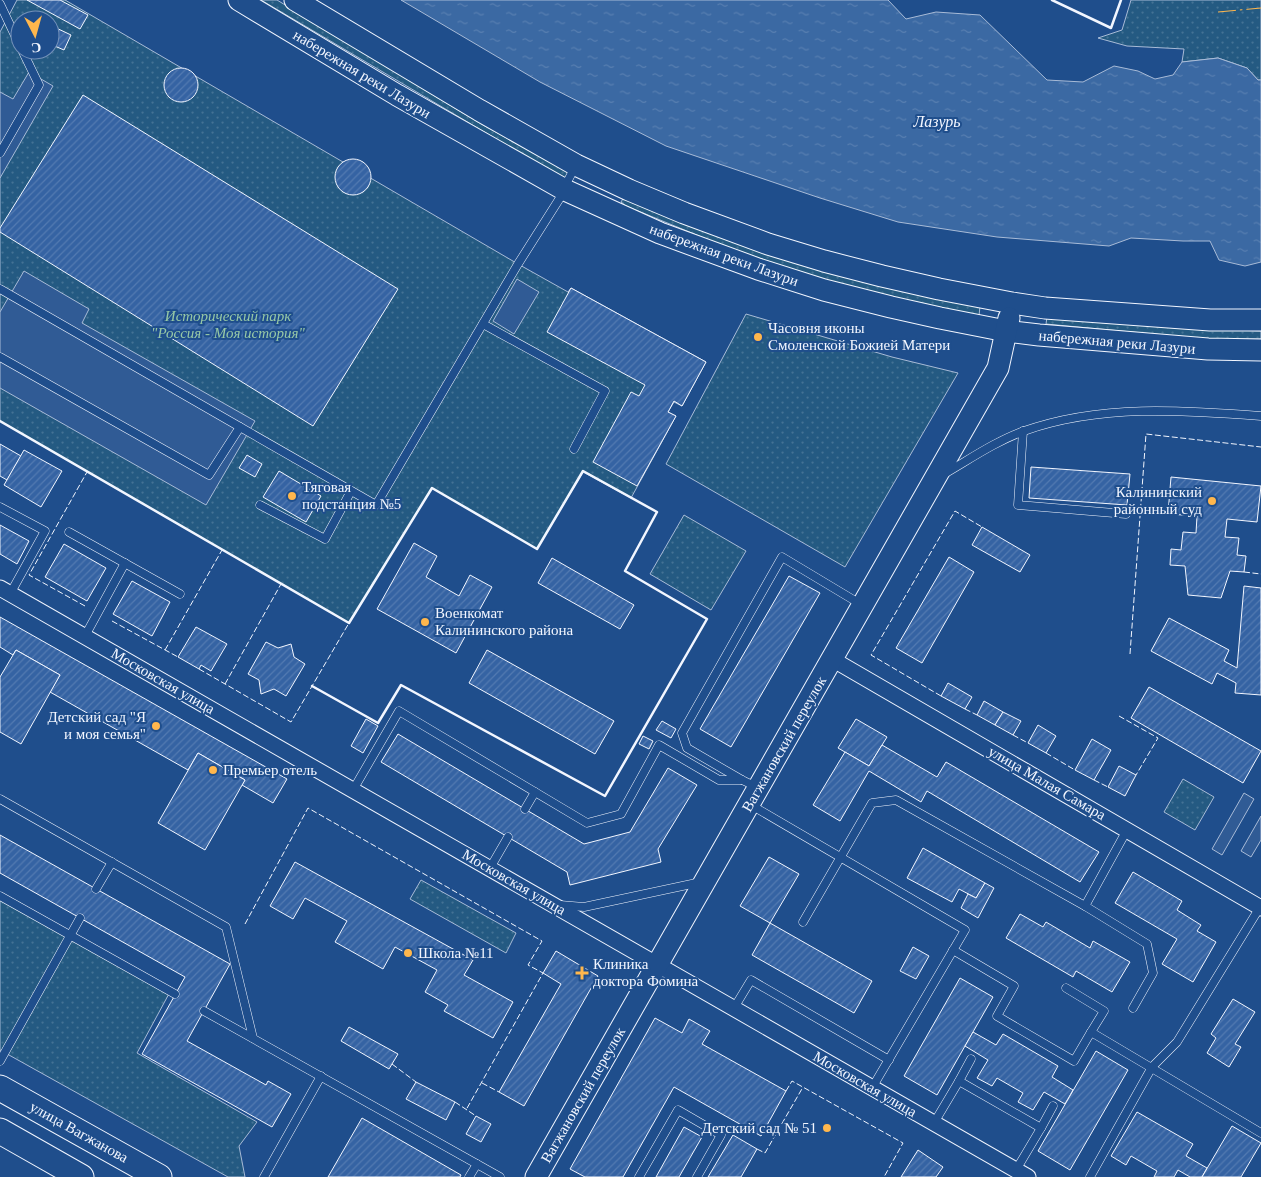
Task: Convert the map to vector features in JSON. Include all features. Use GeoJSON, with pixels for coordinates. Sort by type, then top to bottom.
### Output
{"type":"FeatureCollection","features":[{"type":"Feature","properties":{"kind":"main road","name":"набережная реки Лазури"},"geometry":{"type":"LineString","coordinates":[[239,0],[429,113],[565,190],[660,233],[766,272],[824,290],[891,307],[1006,331],[1208,350],[1261,350]]}},
{"type":"Feature","properties":{"kind":"main road","name":"набережная реки Лазури"},"geometry":{"type":"LineString","coordinates":[[295,0],[479,110],[576,165],[684,213],[777,246],[824,261],[882,276],[1012,303],[1045,308],[1210,320],[1261,320]]}},
{"type":"Feature","properties":{"kind":"main road","name":"Вагжановский переулок"},"geometry":{"type":"LineString","coordinates":[[540,1176],[705,881],[750,790],[832,659],[998,368],[1012,303]]}},
{"type":"Feature","properties":{"kind":"main road","name":"улица Вагжанова"},"geometry":{"type":"LineString","coordinates":[[0,1088],[159,1177]]}},
{"type":"Feature","properties":{"kind":"main road"},"geometry":{"type":"LineString","coordinates":[[0,1131],[81,1177]]}},
{"type":"Feature","properties":{"kind":"street","name":"Московская улица"},"geometry":{"type":"LineString","coordinates":[[5,591],[1022,1174]]}},
{"type":"Feature","properties":{"kind":"street","name":"улица Малая Самара"},"geometry":{"type":"LineString","coordinates":[[832,659],[1260,907]]}},
{"type":"Feature","properties":{"kind":"lane"},"geometry":{"type":"LineString","coordinates":[[0,4],[10,25]]}},
{"type":"Feature","properties":{"kind":"lane"},"geometry":{"type":"LineString","coordinates":[[0,153],[38,86],[26,60]]}},
{"type":"Feature","properties":{"kind":"lane"},"geometry":{"type":"LineString","coordinates":[[0,289],[376,505],[528,247],[565,190],[564,188],[576,165]]}},
{"type":"Feature","properties":{"kind":"lane"},"geometry":{"type":"LineString","coordinates":[[482,324],[605,392],[574,448]]}},
{"type":"Feature","properties":{"kind":"lane"},"geometry":{"type":"LineString","coordinates":[[0,357],[209,475],[240,427]]}},
{"type":"Feature","properties":{"kind":"lane"},"geometry":{"type":"LineString","coordinates":[[936,479],[994,445],[1023,431],[1067,419],[1112,412],[1158,410],[1261,416]]}},
{"type":"Feature","properties":{"kind":"lane"},"geometry":{"type":"LineString","coordinates":[[1023,431],[1018,505],[1126,514]]}},
{"type":"Feature","properties":{"kind":"lane"},"geometry":{"type":"LineString","coordinates":[[260,506],[325,539],[352,491]]}},
{"type":"Feature","properties":{"kind":"lane"},"geometry":{"type":"LineString","coordinates":[[0,507],[44,531],[5,591]]}},
{"type":"Feature","properties":{"kind":"lane"},"geometry":{"type":"LineString","coordinates":[[69,532],[180,594]]}},
{"type":"Feature","properties":{"kind":"lane"},"geometry":{"type":"LineString","coordinates":[[863,606],[782,557],[682,734],[687,748],[750,790],[841,857],[965,930],[872,1088]]}},
{"type":"Feature","properties":{"kind":"lane"},"geometry":{"type":"LineString","coordinates":[[85,636],[125,563]]}},
{"type":"Feature","properties":{"kind":"lane"},"geometry":{"type":"LineString","coordinates":[[353,790],[399,711],[587,823],[621,814],[660,745],[719,780],[750,790]]}},
{"type":"Feature","properties":{"kind":"lane"},"geometry":{"type":"LineString","coordinates":[[525,809],[535,792]]}},
{"type":"Feature","properties":{"kind":"lane"},"geometry":{"type":"LineString","coordinates":[[0,799],[226,927],[253,1038]]}},
{"type":"Feature","properties":{"kind":"lane"},"geometry":{"type":"LineString","coordinates":[[803,922],[872,804],[896,800],[1086,906],[1147,944],[1153,973],[1133,1008]]}},
{"type":"Feature","properties":{"kind":"lane"},"geometry":{"type":"LineString","coordinates":[[1086,906],[1127,830]]}},
{"type":"Feature","properties":{"kind":"lane"},"geometry":{"type":"LineString","coordinates":[[490,868],[508,838]]}},
{"type":"Feature","properties":{"kind":"lane"},"geometry":{"type":"LineString","coordinates":[[96,889],[112,862]]}},
{"type":"Feature","properties":{"kind":"lane"},"geometry":{"type":"LineString","coordinates":[[552,904],[584,907],[705,881]]}},
{"type":"Feature","properties":{"kind":"lane"},"geometry":{"type":"LineString","coordinates":[[0,896],[175,994]]}},
{"type":"Feature","properties":{"kind":"lane"},"geometry":{"type":"LineString","coordinates":[[1090,1177],[1152,1067],[1177,1042],[1260,907]]}},
{"type":"Feature","properties":{"kind":"lane"},"geometry":{"type":"LineString","coordinates":[[0,1061],[80,918]]}},
{"type":"Feature","properties":{"kind":"lane"},"geometry":{"type":"LineString","coordinates":[[953,950],[1014,986],[996,1016],[1074,1061],[1104,1011],[1066,988]]}},
{"type":"Feature","properties":{"kind":"lane"},"geometry":{"type":"LineString","coordinates":[[734,1008],[751,980],[889,1060]]}},
{"type":"Feature","properties":{"kind":"lane"},"geometry":{"type":"LineString","coordinates":[[204,1011],[500,1177]]}},
{"type":"Feature","properties":{"kind":"lane"},"geometry":{"type":"LineString","coordinates":[[1092,1032],[1261,1133]]}},
{"type":"Feature","properties":{"kind":"lane"},"geometry":{"type":"LineString","coordinates":[[934,1123],[971,1059]]}},
{"type":"Feature","properties":{"kind":"lane"},"geometry":{"type":"LineString","coordinates":[[264,1177],[321,1076]]}},
{"type":"Feature","properties":{"kind":"lane"},"geometry":{"type":"LineString","coordinates":[[959,1081],[1040,1128]]}},
{"type":"Feature","properties":{"kind":"lane"},"geometry":{"type":"LineString","coordinates":[[1022,1174],[1040,1128],[1053,1106]]}},
{"type":"Feature","properties":{"kind":"lane"},"geometry":{"type":"LineString","coordinates":[[640,1177],[678,1110],[721,1135],[697,1177]]}},
{"type":"Feature","properties":{"kind":"lane"},"geometry":{"type":"LineString","coordinates":[[469,1177],[476,1164]]}},
{"type":"Feature","properties":{"kind":"green space","name":"Исторический парк \"Россия - Моя история\""},"geometry":{"type":"Polygon","coordinates":[[[17,0],[65,0],[518,264],[568,292],[571,288],[706,362],[682,406],[674,402],[668,412],[676,416],[631,498],[583,472],[537,549],[432,488],[349,623],[0,421],[0,32],[10,13],[10,60],[60,60],[60,10],[12,10],[17,0]]]}},
{"type":"Feature","properties":{"kind":"green space"},"geometry":{"type":"Polygon","coordinates":[[[261,0],[277,0],[481,124],[568,172],[569,175],[564,179],[261,0]]]}},
{"type":"Feature","properties":{"kind":"green space"},"geometry":{"type":"Polygon","coordinates":[[[1131,0],[1261,0],[1261,80],[1258,80],[1247,68],[1218,58],[1182,62],[1184,49],[1127,46],[1098,38],[1122,30],[1131,0]]]}},
{"type":"Feature","properties":{"kind":"green space"},"geometry":{"type":"Polygon","coordinates":[[[624,197],[980,306],[979,316],[902,301],[812,276],[726,247],[626,206],[621,202],[624,197]]]}},
{"type":"Feature","properties":{"kind":"green space"},"geometry":{"type":"Polygon","coordinates":[[[746,314],[892,357],[958,373],[845,567],[666,464],[746,314]]]}},
{"type":"Feature","properties":{"kind":"green space"},"geometry":{"type":"Polygon","coordinates":[[[1047,317],[1207,329],[1261,331],[1261,339],[1207,339],[1046,324],[1047,317]]]}},
{"type":"Feature","properties":{"kind":"green space"},"geometry":{"type":"Polygon","coordinates":[[[684,515],[746,551],[711,610],[650,574],[684,515]]]}},
{"type":"Feature","properties":{"kind":"green space"},"geometry":{"type":"Polygon","coordinates":[[[1183,779],[1214,797],[1195,830],[1164,812],[1183,779]]]}},
{"type":"Feature","properties":{"kind":"green space"},"geometry":{"type":"Polygon","coordinates":[[[421,880],[516,933],[506,953],[410,899],[421,880]]]}},
{"type":"Feature","properties":{"kind":"green space"},"geometry":{"type":"Polygon","coordinates":[[[0,893],[171,990],[137,1053],[257,1122],[239,1146],[245,1177],[228,1177],[0,1050],[0,893]]]}},
{"type":"Feature","properties":{"kind":"shaded area"},"geometry":{"type":"Polygon","coordinates":[[[29,72],[53,86],[0,178],[0,92],[13,99],[29,72]]]}},
{"type":"Feature","properties":{"kind":"shaded area"},"geometry":{"type":"Polygon","coordinates":[[[24,271],[89,309],[82,323],[255,421],[206,505],[0,388],[0,312],[24,271]]]}},
{"type":"Feature","properties":{"kind":"shaded area"},"geometry":{"type":"Polygon","coordinates":[[[517,279],[539,292],[514,334],[493,321],[517,279]]]}},
{"type":"Feature","properties":{"kind":"shaded area"},"geometry":{"type":"Polygon","coordinates":[[[1244,793],[1254,799],[1222,855],[1212,849],[1244,793]]]}},
{"type":"Feature","properties":{"kind":"shaded area"},"geometry":{"type":"Polygon","coordinates":[[[1261,816],[1261,840],[1251,857],[1241,851],[1261,816]]]}},
{"type":"Feature","properties":{"kind":"water","name":"Лазурь"},"geometry":{"type":"Polygon","coordinates":[[[401,0],[888,0],[906,19],[936,12],[980,15],[1047,80],[1083,82],[1114,66],[1138,71],[1155,79],[1173,75],[1182,62],[1218,58],[1247,68],[1258,80],[1261,80],[1261,262],[1245,266],[1219,260],[1210,241],[1131,238],[1109,246],[997,237],[898,222],[666,146],[540,82],[401,0]]]}},
{"type":"Feature","properties":{"kind":"building"},"geometry":{"type":"Polygon","coordinates":[[[27,0],[60,0],[88,15],[80,29],[60,18],[60,10],[45,10],[27,0]]]}},
{"type":"Feature","properties":{"kind":"building"},"geometry":{"type":"Polygon","coordinates":[[[60,30],[71,35],[64,50],[60,48],[60,30]]]}},
{"type":"Feature","properties":{"kind":"building"},"geometry":{"type":"Polygon","coordinates":[[[181,68],[188,69],[193,73],[197,78],[197,92],[193,97],[188,101],[181,102],[174,101],[169,97],[165,92],[164,85],[165,78],[169,73],[174,69],[181,68]]]}},
{"type":"Feature","properties":{"kind":"building"},"geometry":{"type":"Polygon","coordinates":[[[83,95],[398,289],[313,426],[0,232],[0,228],[83,95]]]}},
{"type":"Feature","properties":{"kind":"building"},"geometry":{"type":"Polygon","coordinates":[[[353,159],[365,165],[371,177],[365,189],[353,195],[341,189],[335,177],[341,165],[353,159]]]}},
{"type":"Feature","properties":{"kind":"building"},"geometry":{"type":"Polygon","coordinates":[[[571,288],[706,362],[682,406],[674,401],[668,412],[676,416],[637,486],[593,462],[631,392],[639,396],[645,385],[547,332],[571,288]]]}},
{"type":"Feature","properties":{"kind":"building"},"geometry":{"type":"Polygon","coordinates":[[[0,444],[21,456],[7,480],[0,476],[0,444]]]}},
{"type":"Feature","properties":{"kind":"building"},"geometry":{"type":"Polygon","coordinates":[[[24,450],[62,471],[41,507],[4,485],[24,450]]]}},
{"type":"Feature","properties":{"kind":"building"},"geometry":{"type":"Polygon","coordinates":[[[247,455],[262,464],[255,477],[239,468],[247,455]]]}},
{"type":"Feature","properties":{"kind":"building"},"geometry":{"type":"Polygon","coordinates":[[[1031,467],[1130,474],[1127,505],[1029,498],[1031,467]]]}},
{"type":"Feature","properties":{"kind":"building","name":"Тяговая подстанция №5"},"geometry":{"type":"Polygon","coordinates":[[[279,471],[321,496],[306,522],[263,497],[279,471]]]}},
{"type":"Feature","properties":{"kind":"building"},"geometry":{"type":"Polygon","coordinates":[[[1171,477],[1261,486],[1257,522],[1227,519],[1225,537],[1239,538],[1237,555],[1246,556],[1244,572],[1230,571],[1221,598],[1188,595],[1185,566],[1170,565],[1171,549],[1181,550],[1183,532],[1196,533],[1197,516],[1168,514],[1171,477]]]}},
{"type":"Feature","properties":{"kind":"building"},"geometry":{"type":"Polygon","coordinates":[[[0,525],[29,541],[17,564],[0,554],[0,525]]]}},
{"type":"Feature","properties":{"kind":"building"},"geometry":{"type":"Polygon","coordinates":[[[982,527],[1030,555],[1020,572],[972,545],[982,527]]]}},
{"type":"Feature","properties":{"kind":"building"},"geometry":{"type":"Polygon","coordinates":[[[414,543],[437,556],[426,577],[459,596],[470,575],[492,587],[456,653],[377,609],[414,543]]]}},
{"type":"Feature","properties":{"kind":"building"},"geometry":{"type":"Polygon","coordinates":[[[64,544],[106,568],[87,601],[45,577],[64,544]]]}},
{"type":"Feature","properties":{"kind":"building"},"geometry":{"type":"Polygon","coordinates":[[[949,557],[974,572],[922,663],[896,648],[949,557]]]}},
{"type":"Feature","properties":{"kind":"building"},"geometry":{"type":"Polygon","coordinates":[[[552,558],[634,605],[620,629],[538,583],[552,558]]]}},
{"type":"Feature","properties":{"kind":"building"},"geometry":{"type":"Polygon","coordinates":[[[789,576],[820,593],[731,747],[700,729],[789,576]]]}},
{"type":"Feature","properties":{"kind":"building"},"geometry":{"type":"Polygon","coordinates":[[[132,581],[170,602],[152,636],[113,614],[132,581]]]}},
{"type":"Feature","properties":{"kind":"building"},"geometry":{"type":"Polygon","coordinates":[[[1244,586],[1261,588],[1261,695],[1235,693],[1236,683],[1217,673],[1212,684],[1151,651],[1169,618],[1229,650],[1224,661],[1237,668],[1244,586]]]}},
{"type":"Feature","properties":{"kind":"building"},"geometry":{"type":"Polygon","coordinates":[[[0,617],[287,779],[273,803],[242,785],[245,780],[198,753],[188,770],[50,692],[60,675],[16,650],[13,655],[0,647],[0,617]]]}},
{"type":"Feature","properties":{"kind":"building"},"geometry":{"type":"Polygon","coordinates":[[[196,627],[227,644],[211,671],[201,665],[199,669],[178,657],[196,627]]]}},
{"type":"Feature","properties":{"kind":"building"},"geometry":{"type":"Polygon","coordinates":[[[266,642],[278,648],[291,644],[294,657],[305,664],[286,696],[274,689],[261,694],[259,680],[248,674],[266,642]]]}},
{"type":"Feature","properties":{"kind":"building"},"geometry":{"type":"Polygon","coordinates":[[[16,650],[60,675],[21,744],[0,732],[0,677],[16,650]]]}},
{"type":"Feature","properties":{"kind":"building"},"geometry":{"type":"Polygon","coordinates":[[[487,650],[614,721],[595,754],[469,683],[487,650]]]}},
{"type":"Feature","properties":{"kind":"building"},"geometry":{"type":"Polygon","coordinates":[[[948,683],[972,697],[965,709],[941,696],[948,683]]]}},
{"type":"Feature","properties":{"kind":"building"},"geometry":{"type":"Polygon","coordinates":[[[1149,687],[1261,751],[1243,783],[1131,718],[1149,687]]]}},
{"type":"Feature","properties":{"kind":"building"},"geometry":{"type":"Polygon","coordinates":[[[984,701],[1003,712],[995,725],[977,715],[984,701]]]}},
{"type":"Feature","properties":{"kind":"building"},"geometry":{"type":"Polygon","coordinates":[[[1003,712],[1021,721],[1013,735],[995,725],[1003,712]]]}},
{"type":"Feature","properties":{"kind":"building"},"geometry":{"type":"Polygon","coordinates":[[[366,719],[378,726],[363,753],[351,746],[366,719]]]}},
{"type":"Feature","properties":{"kind":"building"},"geometry":{"type":"Polygon","coordinates":[[[856,719],[887,737],[869,766],[838,748],[856,719]]]}},
{"type":"Feature","properties":{"kind":"building"},"geometry":{"type":"Polygon","coordinates":[[[662,721],[676,729],[671,738],[656,730],[662,721]]]}},
{"type":"Feature","properties":{"kind":"building"},"geometry":{"type":"Polygon","coordinates":[[[1038,725],[1056,736],[1046,753],[1028,743],[1038,725]]]}},
{"type":"Feature","properties":{"kind":"building"},"geometry":{"type":"Polygon","coordinates":[[[398,734],[584,844],[630,832],[668,768],[697,785],[658,849],[661,862],[570,885],[567,872],[381,762],[398,734]]]}},
{"type":"Feature","properties":{"kind":"building"},"geometry":{"type":"Polygon","coordinates":[[[643,736],[653,741],[649,749],[639,744],[643,736]]]}},
{"type":"Feature","properties":{"kind":"building"},"geometry":{"type":"Polygon","coordinates":[[[1092,739],[1111,750],[1094,780],[1075,770],[1092,739]]]}},
{"type":"Feature","properties":{"kind":"building"},"geometry":{"type":"Polygon","coordinates":[[[882,745],[937,777],[946,762],[1099,852],[1080,882],[927,791],[921,802],[869,771],[840,821],[813,805],[845,752],[869,766],[882,745]]]}},
{"type":"Feature","properties":{"kind":"building"},"geometry":{"type":"Polygon","coordinates":[[[198,753],[245,780],[205,850],[158,823],[198,753]]]}},
{"type":"Feature","properties":{"kind":"building"},"geometry":{"type":"Polygon","coordinates":[[[1119,766],[1136,775],[1125,796],[1108,787],[1119,766]]]}},
{"type":"Feature","properties":{"kind":"building"},"geometry":{"type":"Polygon","coordinates":[[[0,835],[230,964],[187,1041],[266,1085],[268,1081],[291,1094],[272,1127],[142,1054],[185,977],[0,873],[0,835]]]}},
{"type":"Feature","properties":{"kind":"building"},"geometry":{"type":"Polygon","coordinates":[[[923,848],[985,883],[976,898],[959,889],[952,902],[907,878],[923,848]]]}},
{"type":"Feature","properties":{"kind":"building"},"geometry":{"type":"Polygon","coordinates":[[[769,857],[799,874],[770,923],[740,906],[769,857]]]}},
{"type":"Feature","properties":{"kind":"building"},"geometry":{"type":"Polygon","coordinates":[[[295,862],[473,960],[464,975],[513,1002],[493,1038],[444,1011],[448,1005],[425,992],[437,970],[395,947],[383,969],[335,942],[347,921],[305,898],[293,919],[270,906],[295,862]]]}},
{"type":"Feature","properties":{"kind":"building"},"geometry":{"type":"Polygon","coordinates":[[[1133,872],[1182,901],[1177,910],[1201,925],[1197,931],[1216,942],[1193,982],[1162,964],[1177,939],[1115,903],[1133,872]]]}},
{"type":"Feature","properties":{"kind":"building"},"geometry":{"type":"Polygon","coordinates":[[[985,883],[994,888],[978,918],[961,908],[968,894],[976,898],[985,883]]]}},
{"type":"Feature","properties":{"kind":"building"},"geometry":{"type":"Polygon","coordinates":[[[1020,914],[1043,927],[1046,922],[1090,948],[1093,941],[1130,962],[1112,992],[1076,971],[1073,977],[1006,938],[1020,914]]]}},
{"type":"Feature","properties":{"kind":"building"},"geometry":{"type":"Polygon","coordinates":[[[770,923],[872,981],[854,1013],[752,955],[770,923]]]}},
{"type":"Feature","properties":{"kind":"building"},"geometry":{"type":"Polygon","coordinates":[[[913,947],[929,956],[916,979],[900,971],[913,947]]]}},
{"type":"Feature","properties":{"kind":"building"},"geometry":{"type":"Polygon","coordinates":[[[556,951],[598,976],[524,1106],[499,1092],[561,984],[543,973],[556,951]]]}},
{"type":"Feature","properties":{"kind":"building"},"geometry":{"type":"Polygon","coordinates":[[[960,978],[993,997],[937,1095],[904,1076],[960,978]]]}},
{"type":"Feature","properties":{"kind":"building"},"geometry":{"type":"Polygon","coordinates":[[[1233,999],[1255,1012],[1235,1044],[1241,1047],[1229,1067],[1207,1053],[1216,1038],[1211,1034],[1233,999]]]}},
{"type":"Feature","properties":{"kind":"building"},"geometry":{"type":"Polygon","coordinates":[[[655,1018],[682,1033],[689,1019],[710,1031],[702,1044],[786,1091],[761,1136],[674,1087],[623,1177],[585,1177],[570,1169],[655,1018]]]}},
{"type":"Feature","properties":{"kind":"building"},"geometry":{"type":"Polygon","coordinates":[[[349,1027],[398,1054],[389,1069],[341,1041],[349,1027]]]}},
{"type":"Feature","properties":{"kind":"building"},"geometry":{"type":"Polygon","coordinates":[[[973,1032],[996,1045],[1003,1034],[1058,1066],[1052,1077],[1073,1090],[1065,1104],[1044,1092],[1033,1110],[1018,1102],[1023,1093],[997,1078],[992,1086],[977,1078],[988,1060],[965,1046],[973,1032]]]}},
{"type":"Feature","properties":{"kind":"building"},"geometry":{"type":"Polygon","coordinates":[[[1096,1051],[1128,1070],[1070,1170],[1038,1151],[1096,1051]]]}},
{"type":"Feature","properties":{"kind":"building"},"geometry":{"type":"Polygon","coordinates":[[[416,1082],[455,1102],[446,1120],[406,1099],[416,1082]]]}},
{"type":"Feature","properties":{"kind":"building"},"geometry":{"type":"Polygon","coordinates":[[[1137,1112],[1193,1144],[1186,1156],[1207,1168],[1202,1177],[1190,1177],[1178,1170],[1174,1177],[1154,1177],[1157,1171],[1131,1156],[1126,1165],[1111,1156],[1137,1112]]]}},
{"type":"Feature","properties":{"kind":"building"},"geometry":{"type":"Polygon","coordinates":[[[476,1116],[491,1124],[481,1142],[466,1134],[476,1116]]]}},
{"type":"Feature","properties":{"kind":"building"},"geometry":{"type":"Polygon","coordinates":[[[362,1118],[461,1175],[460,1177],[328,1177],[362,1118]]]}},
{"type":"Feature","properties":{"kind":"building"},"geometry":{"type":"Polygon","coordinates":[[[1232,1126],[1261,1143],[1241,1177],[1202,1177],[1232,1126]]]}},
{"type":"Feature","properties":{"kind":"building"},"geometry":{"type":"Polygon","coordinates":[[[684,1127],[702,1137],[679,1177],[656,1177],[684,1127]]]}},
{"type":"Feature","properties":{"kind":"building"},"geometry":{"type":"Polygon","coordinates":[[[733,1135],[757,1149],[741,1177],[708,1177],[733,1135]]]}},
{"type":"Feature","properties":{"kind":"building"},"geometry":{"type":"Polygon","coordinates":[[[918,1150],[943,1167],[936,1177],[901,1177],[918,1150]]]}},
{"type":"Feature","properties":{"kind":"fence"},"geometry":{"type":"LineString","coordinates":[[1130,654],[1146,434],[1261,447]]}},
{"type":"Feature","properties":{"kind":"fence"},"geometry":{"type":"LineString","coordinates":[[85,606],[29,575],[87,472]]}},
{"type":"Feature","properties":{"kind":"fence"},"geometry":{"type":"LineString","coordinates":[[941,696],[871,655],[955,511],[982,527]]}},
{"type":"Feature","properties":{"kind":"fence"},"geometry":{"type":"LineString","coordinates":[[1140,511],[1168,514]]}},
{"type":"Feature","properties":{"kind":"fence"},"geometry":{"type":"LineString","coordinates":[[165,650],[222,550]]}},
{"type":"Feature","properties":{"kind":"fence"},"geometry":{"type":"LineString","coordinates":[[1244,572],[1261,574]]}},
{"type":"Feature","properties":{"kind":"fence"},"geometry":{"type":"LineString","coordinates":[[225,684],[281,584]]}},
{"type":"Feature","properties":{"kind":"fence"},"geometry":{"type":"LineString","coordinates":[[112,621],[178,657]]}},
{"type":"Feature","properties":{"kind":"fence"},"geometry":{"type":"LineString","coordinates":[[199,669],[291,722],[349,623]]}},
{"type":"Feature","properties":{"kind":"fence"},"geometry":{"type":"LineString","coordinates":[[965,709],[977,715]]}},
{"type":"Feature","properties":{"kind":"fence"},"geometry":{"type":"LineString","coordinates":[[1119,716],[1158,738],[1136,775]]}},
{"type":"Feature","properties":{"kind":"fence"},"geometry":{"type":"LineString","coordinates":[[1013,735],[1028,743]]}},
{"type":"Feature","properties":{"kind":"fence"},"geometry":{"type":"LineString","coordinates":[[1046,753],[1075,770]]}},
{"type":"Feature","properties":{"kind":"fence"},"geometry":{"type":"LineString","coordinates":[[1094,780],[1108,787]]}},
{"type":"Feature","properties":{"kind":"fence"},"geometry":{"type":"LineString","coordinates":[[245,924],[308,808],[542,941],[528,965],[543,973],[466,1110]]}},
{"type":"Feature","properties":{"kind":"fence"},"geometry":{"type":"LineString","coordinates":[[392,1064],[416,1082]]}},
{"type":"Feature","properties":{"kind":"fence"},"geometry":{"type":"LineString","coordinates":[[786,1091],[792,1081],[903,1143],[884,1177]]}},
{"type":"Feature","properties":{"kind":"fence"},"geometry":{"type":"LineString","coordinates":[[482,1083],[499,1092]]}},
{"type":"Feature","properties":{"kind":"fence"},"geometry":{"type":"LineString","coordinates":[[757,1149],[765,1153],[803,1087]]}},
{"type":"Feature","properties":{"kind":"fence"},"geometry":{"type":"LineString","coordinates":[[455,1102],[476,1116]]}},
{"type":"Feature","properties":{"kind":"wall"},"geometry":{"type":"LineString","coordinates":[[1052,0],[1111,28],[1121,0]]}},
{"type":"Feature","properties":{"kind":"wall"},"geometry":{"type":"LineString","coordinates":[[0,421],[349,623],[432,488],[537,549],[583,471],[657,512],[625,571],[707,619],[605,796],[401,685],[378,723],[312,686]]}},
{"type":"Feature","properties":{"kind":"power"},"geometry":{"type":"LineString","coordinates":[[1218,12],[1261,8]]}},
{"type":"Feature","properties":{"kind":"place","name":"Часовня иконы Смоленской Божией Матери"},"geometry":{"type":"Point","coordinates":[758,337]}},
{"type":"Feature","properties":{"kind":"place","name":"Тяговая подстанция №5"},"geometry":{"type":"Point","coordinates":[292,496]}},
{"type":"Feature","properties":{"kind":"place","name":"Калининский районный суд"},"geometry":{"type":"Point","coordinates":[1212,501]}},
{"type":"Feature","properties":{"kind":"place","name":"Военкомат Калининского района"},"geometry":{"type":"Point","coordinates":[425,622]}},
{"type":"Feature","properties":{"kind":"place","name":"Детский сад \"Я и моя семья\""},"geometry":{"type":"Point","coordinates":[156,726]}},
{"type":"Feature","properties":{"kind":"place","name":"Премьер отель"},"geometry":{"type":"Point","coordinates":[213,770]}},
{"type":"Feature","properties":{"kind":"place","name":"Школа №11"},"geometry":{"type":"Point","coordinates":[408,953]}},
{"type":"Feature","properties":{"kind":"place","name":"Клиника доктора Фомина"},"geometry":{"type":"Point","coordinates":[582,973]}},
{"type":"Feature","properties":{"kind":"place","name":"Детский сад № 51"},"geometry":{"type":"Point","coordinates":[827,1128]}}]}
